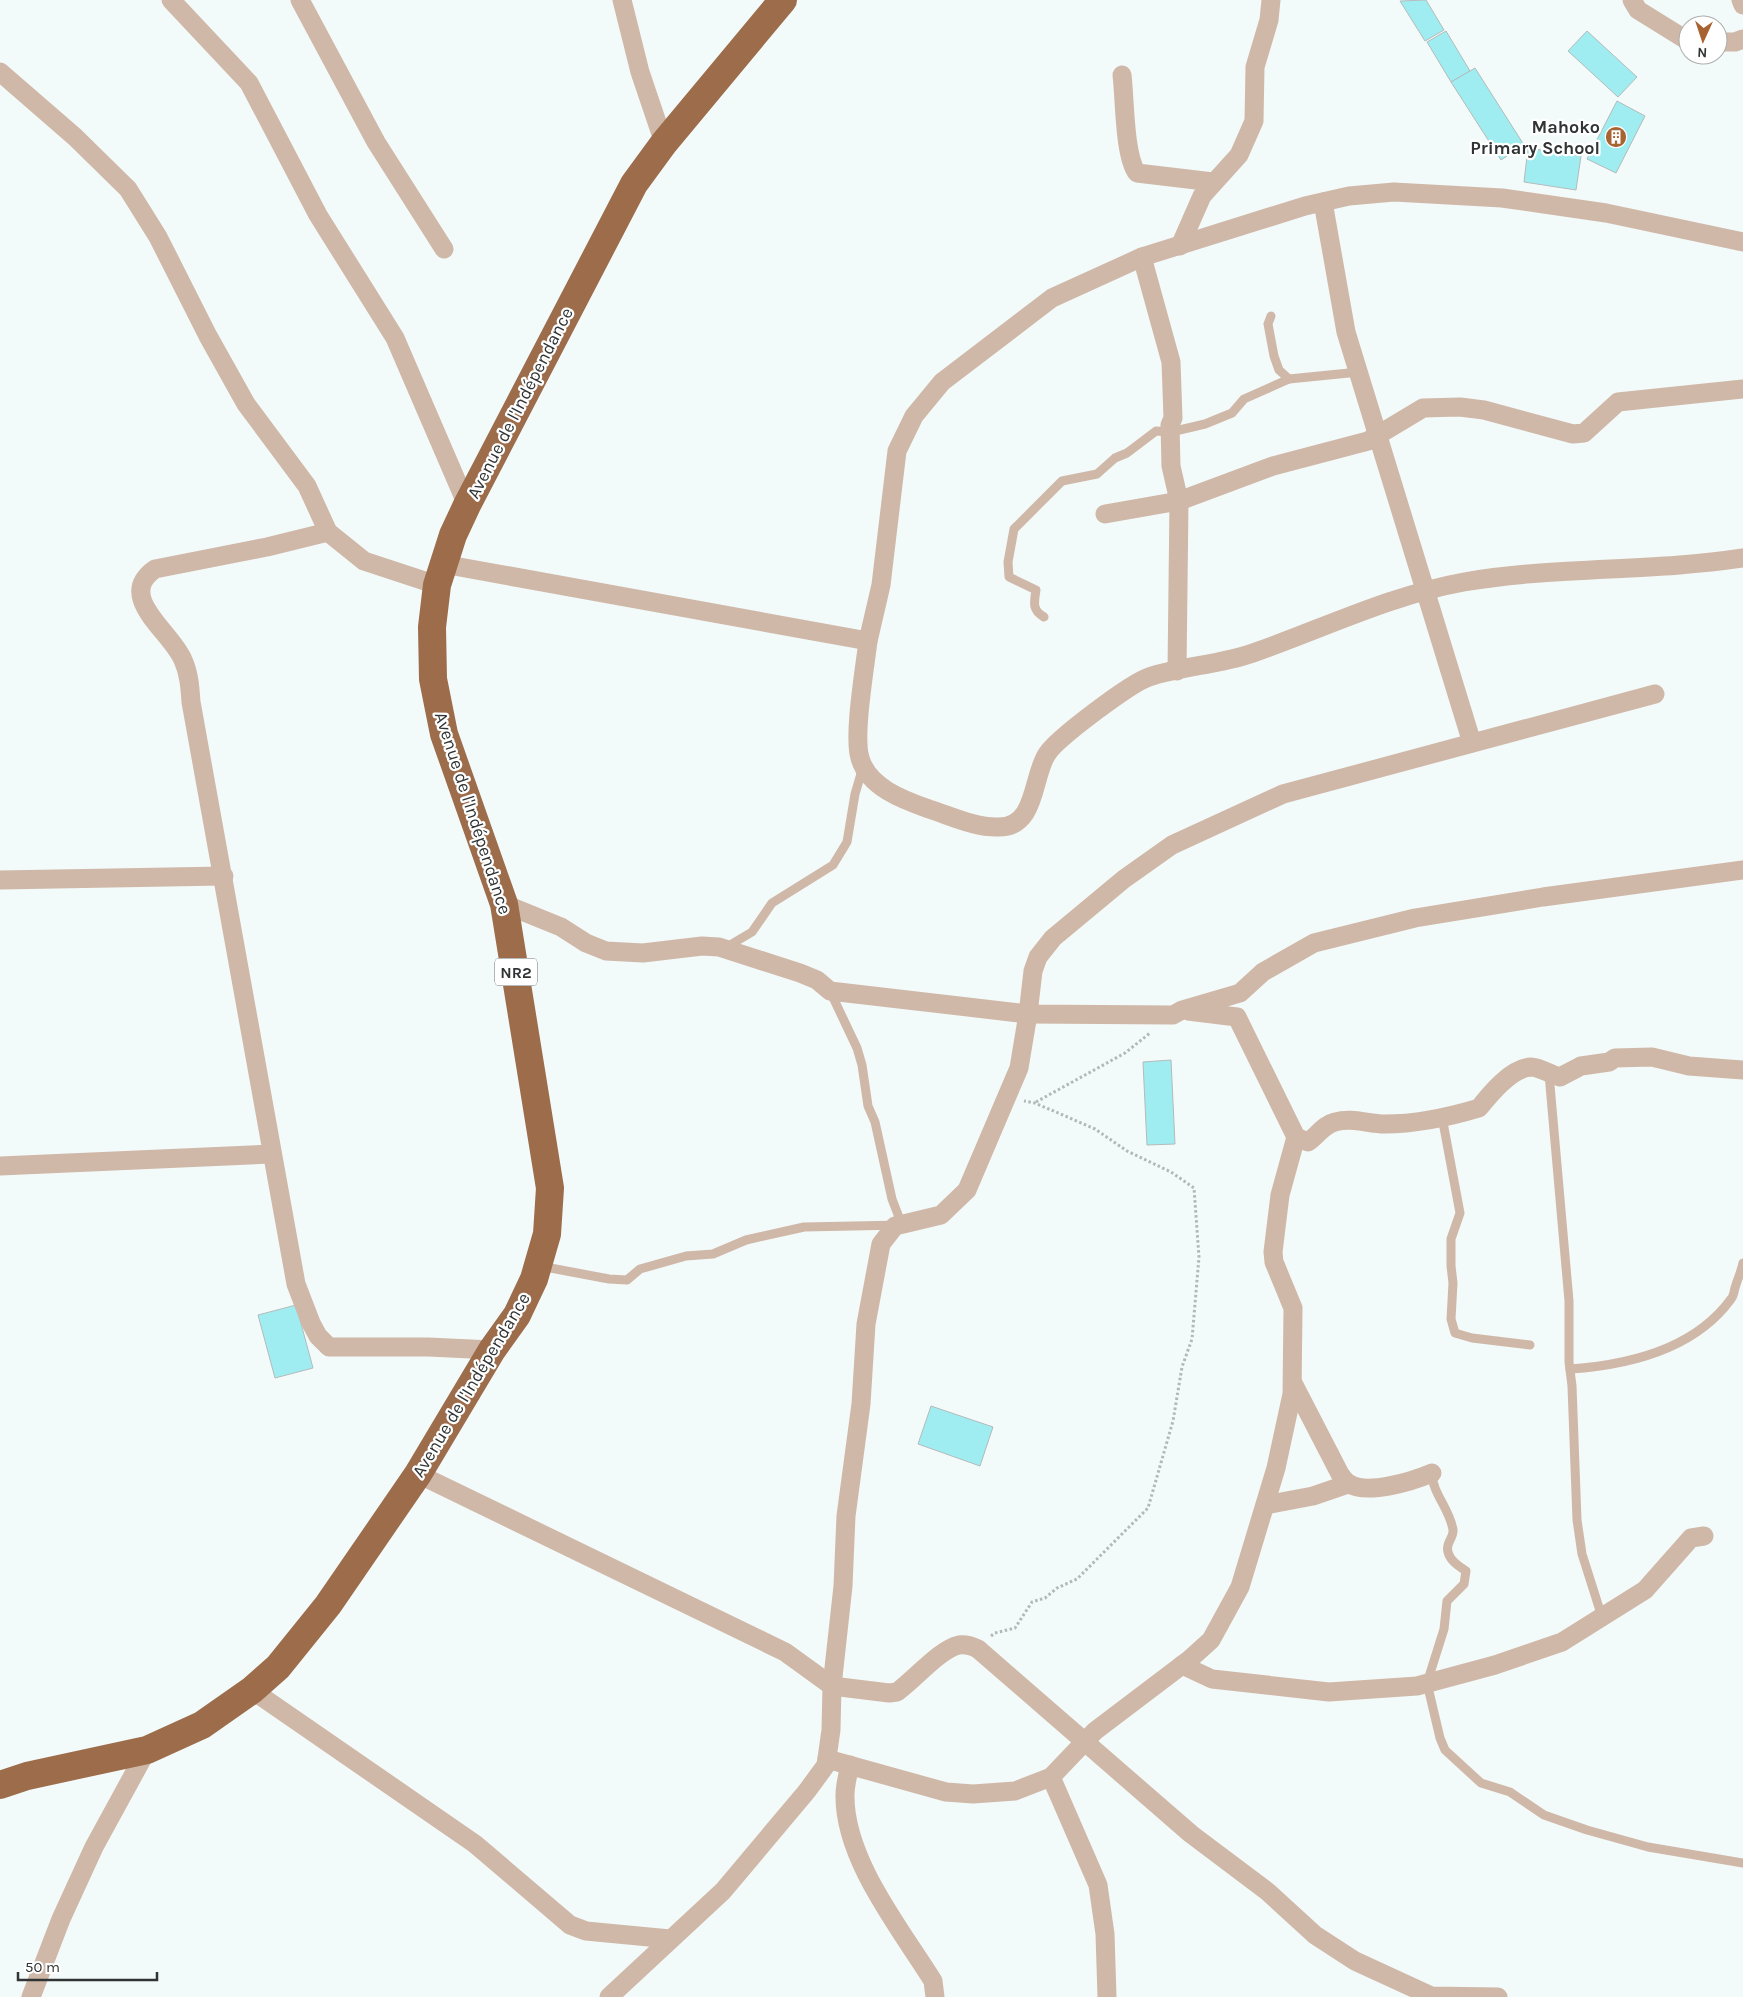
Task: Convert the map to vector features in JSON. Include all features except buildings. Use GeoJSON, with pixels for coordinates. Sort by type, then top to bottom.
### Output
{"type":"FeatureCollection","features":[{"type":"Feature","properties":{"kind":"highway","name":"Avenue de l'Indépendance"},"geometry":{"type":"LineString","coordinates":[[0,1785],[27,1776],[147,1750],[202,1725],[252,1690],[278,1667],[328,1605],[418,1474],[492,1350],[516,1315],[534,1279],[547,1234],[550,1188],[504,904],[444,734],[433,679],[432,627],[440,575],[453,535],[467,506],[634,184],[664,143],[783,0]]}},
{"type":"Feature","properties":{"kind":"street"},"geometry":{"type":"LineString","coordinates":[[171,0],[249,83],[318,215],[395,338],[467,506]]}},
{"type":"Feature","properties":{"kind":"street"},"geometry":{"type":"LineString","coordinates":[[300,0],[376,142],[444,249]]}},
{"type":"Feature","properties":{"kind":"street"},"geometry":{"type":"LineString","coordinates":[[622,0],[640,72],[664,143]]}},
{"type":"Feature","properties":{"kind":"street"},"geometry":{"type":"LineString","coordinates":[[1180,246],[1202,196],[1239,155],[1254,121],[1255,68],[1269,20],[1271,0]]}},
{"type":"Feature","properties":{"kind":"street"},"geometry":{"type":"LineString","coordinates":[[1632,0],[1638,10],[1678,35]]}},
{"type":"Feature","properties":{"kind":"street"},"geometry":{"type":"LineString","coordinates":[[1741,0],[1743,5]]}},
{"type":"Feature","properties":{"kind":"street"},"geometry":{"type":"LineString","coordinates":[[1728,42],[1743,39]]}},
{"type":"Feature","properties":{"kind":"street"},"geometry":{"type":"LineString","coordinates":[[0,72],[75,137],[128,190],[158,237],[208,336],[246,404],[307,486],[328,532],[364,561],[440,575],[868,641]]}},
{"type":"Feature","properties":{"kind":"street"},"geometry":{"type":"LineString","coordinates":[[1122,75],[1127,138],[1133,167],[1137,173],[1213,182]]}},
{"type":"Feature","properties":{"kind":"street"},"geometry":{"type":"LineString","coordinates":[[1743,242],[1606,213],[1502,198],[1394,192],[1349,196],[1322,202],[1142,257],[1052,298],[942,382],[914,416],[897,451],[881,585],[868,641],[858,736],[860,758],[874,781],[901,800],[975,824],[1001,828],[1017,821],[1027,810],[1033,800],[1038,770],[1048,751],[1061,738],[1148,677],[1177,672],[1249,654],[1426,591],[1464,582],[1538,573],[1701,564],[1743,558]]}},
{"type":"Feature","properties":{"kind":"street"},"geometry":{"type":"LineString","coordinates":[[1322,202],[1346,332],[1472,743]]}},
{"type":"Feature","properties":{"kind":"street"},"geometry":{"type":"LineString","coordinates":[[1142,257],[1171,362],[1173,418],[1170,426],[1171,466],[1179,501],[1177,672]]}},
{"type":"Feature","properties":{"kind":"street"},"geometry":{"type":"LineString","coordinates":[[1106,514],[1179,501],[1273,466],[1368,441],[1423,408],[1460,407],[1484,410],[1558,432],[1573,434],[1584,433],[1618,402],[1743,389]]}},
{"type":"Feature","properties":{"kind":"street"},"geometry":{"type":"LineString","coordinates":[[328,532],[267,547],[155,569],[144,577],[140,585],[141,599],[182,658],[189,680],[191,702],[224,876],[296,1284],[311,1323],[318,1336],[329,1347],[428,1346],[492,1350]]}},
{"type":"Feature","properties":{"kind":"street"},"geometry":{"type":"LineString","coordinates":[[610,1997],[723,1890],[807,1791],[826,1765],[831,1730],[832,1686],[843,1586],[846,1516],[861,1404],[866,1324],[881,1244],[895,1226],[941,1215],[967,1190],[1018,1068],[1028,1014],[1033,971],[1038,957],[1053,938],[1124,880],[1172,845],[1283,794],[1655,694]]}},
{"type":"Feature","properties":{"kind":"street"},"geometry":{"type":"LineString","coordinates":[[1178,1013],[1240,993],[1263,972],[1314,943],[1415,918],[1542,897],[1743,870]]}},
{"type":"Feature","properties":{"kind":"street"},"geometry":{"type":"LineString","coordinates":[[0,880],[224,876]]}},
{"type":"Feature","properties":{"kind":"street"},"geometry":{"type":"LineString","coordinates":[[504,904],[561,927],[586,943],[606,951],[643,953],[702,946],[724,948],[800,973],[817,980],[830,991],[1028,1014],[1178,1013],[1237,1017],[1296,1137],[1280,1195],[1273,1252],[1274,1262],[1293,1308],[1292,1394],[1276,1468],[1240,1587],[1212,1640],[1095,1731],[1051,1777],[1016,1791],[973,1794],[946,1792],[827,1759]]}},
{"type":"Feature","properties":{"kind":"street"},"geometry":{"type":"LineString","coordinates":[[1240,1022],[1249,984]]}},
{"type":"Feature","properties":{"kind":"street"},"geometry":{"type":"LineString","coordinates":[[1296,1137],[1308,1142],[1316,1137],[1324,1126],[1342,1120],[1382,1124],[1442,1117],[1479,1108],[1489,1096],[1516,1072],[1531,1067],[1560,1077],[1581,1066],[1609,1062],[1615,1058],[1652,1057],[1689,1066],[1743,1070]]}},
{"type":"Feature","properties":{"kind":"street"},"geometry":{"type":"LineString","coordinates":[[0,1166],[272,1154]]}},
{"type":"Feature","properties":{"kind":"street"},"geometry":{"type":"LineString","coordinates":[[1292,1382],[1340,1474],[1348,1484]]}},
{"type":"Feature","properties":{"kind":"street"},"geometry":{"type":"LineString","coordinates":[[1265,1505],[1313,1496],[1348,1484],[1369,1489],[1411,1480],[1432,1472]]}},
{"type":"Feature","properties":{"kind":"street"},"geometry":{"type":"LineString","coordinates":[[418,1474],[785,1652],[832,1686],[888,1693],[897,1692],[947,1651],[958,1645],[969,1645],[978,1649],[1191,1834],[1268,1892],[1314,1935],[1355,1961],[1431,1996],[1498,1997]]}},
{"type":"Feature","properties":{"kind":"street"},"geometry":{"type":"LineString","coordinates":[[1182,1665],[1212,1679],[1329,1692],[1417,1686],[1496,1665],[1562,1642],[1645,1590],[1692,1538],[1704,1536]]}},
{"type":"Feature","properties":{"kind":"street"},"geometry":{"type":"LineString","coordinates":[[252,1690],[475,1844],[570,1925],[586,1931],[670,1939]]}},
{"type":"Feature","properties":{"kind":"street"},"geometry":{"type":"LineString","coordinates":[[31,1997],[61,1919],[94,1847],[147,1750]]}},
{"type":"Feature","properties":{"kind":"street"},"geometry":{"type":"LineString","coordinates":[[850,1765],[845,1795],[853,1840],[869,1878],[932,1981],[935,1997]]}},
{"type":"Feature","properties":{"kind":"street"},"geometry":{"type":"LineString","coordinates":[[1051,1777],[1098,1886],[1105,1934],[1108,1997]]}},
{"type":"Feature","properties":{"kind":"lane"},"geometry":{"type":"LineString","coordinates":[[1271,316],[1268,324],[1274,356],[1279,370],[1289,379]]}},
{"type":"Feature","properties":{"kind":"lane"},"geometry":{"type":"LineString","coordinates":[[1044,617],[1037,613],[1033,606],[1036,590],[1009,577],[1008,562],[1014,529],[1062,481],[1097,474],[1114,458],[1127,453],[1156,431],[1171,432],[1205,424],[1232,412],[1244,399],[1289,379],[1359,372]]}},
{"type":"Feature","properties":{"kind":"lane"},"geometry":{"type":"LineString","coordinates":[[724,948],[752,932],[772,903],[833,865],[847,842],[855,794],[864,765]]}},
{"type":"Feature","properties":{"kind":"lane"},"geometry":{"type":"LineString","coordinates":[[538,1266],[609,1279],[627,1280],[640,1269],[686,1256],[713,1254],[746,1240],[804,1227],[902,1224],[892,1199],[875,1122],[868,1106],[857,1048],[830,991]]}},
{"type":"Feature","properties":{"kind":"lane"},"geometry":{"type":"LineString","coordinates":[[1549,1074],[1569,1301],[1570,1369],[1579,1535],[1582,1554],[1602,1618]]}},
{"type":"Feature","properties":{"kind":"lane"},"geometry":{"type":"LineString","coordinates":[[1442,1117],[1460,1213],[1451,1239],[1450,1266],[1453,1283],[1450,1319],[1455,1333],[1472,1338],[1530,1345]]}},
{"type":"Feature","properties":{"kind":"lane"},"geometry":{"type":"LineString","coordinates":[[1570,1369],[1642,1358],[1684,1341],[1711,1321],[1733,1298],[1736,1281],[1743,1263]]}},
{"type":"Feature","properties":{"kind":"lane"},"geometry":{"type":"LineString","coordinates":[[1432,1472],[1432,1483],[1448,1509],[1453,1533],[1448,1544],[1448,1552],[1454,1562],[1466,1571],[1464,1584],[1447,1601],[1444,1629],[1427,1683],[1440,1738],[1446,1750],[1481,1782],[1510,1792],[1544,1815],[1587,1830],[1648,1847],[1743,1863]]}},
{"type":"Feature","properties":{"kind":"path"},"geometry":{"type":"LineString","coordinates":[[1035,1103],[1125,1053],[1178,1013]]}},
{"type":"Feature","properties":{"kind":"path"},"geometry":{"type":"LineString","coordinates":[[978,1649],[994,1632],[1015,1628],[1032,1602],[1045,1598],[1057,1588],[1077,1579],[1148,1508],[1173,1421],[1182,1367],[1192,1339],[1200,1257],[1194,1188],[1171,1172],[1128,1151],[1095,1129],[1035,1103],[1006,1099]]}},
{"type":"Feature","properties":{"kind":"place","name":"Mahoko Primary School"},"geometry":{"type":"Point","coordinates":[1616,137]}}]}
